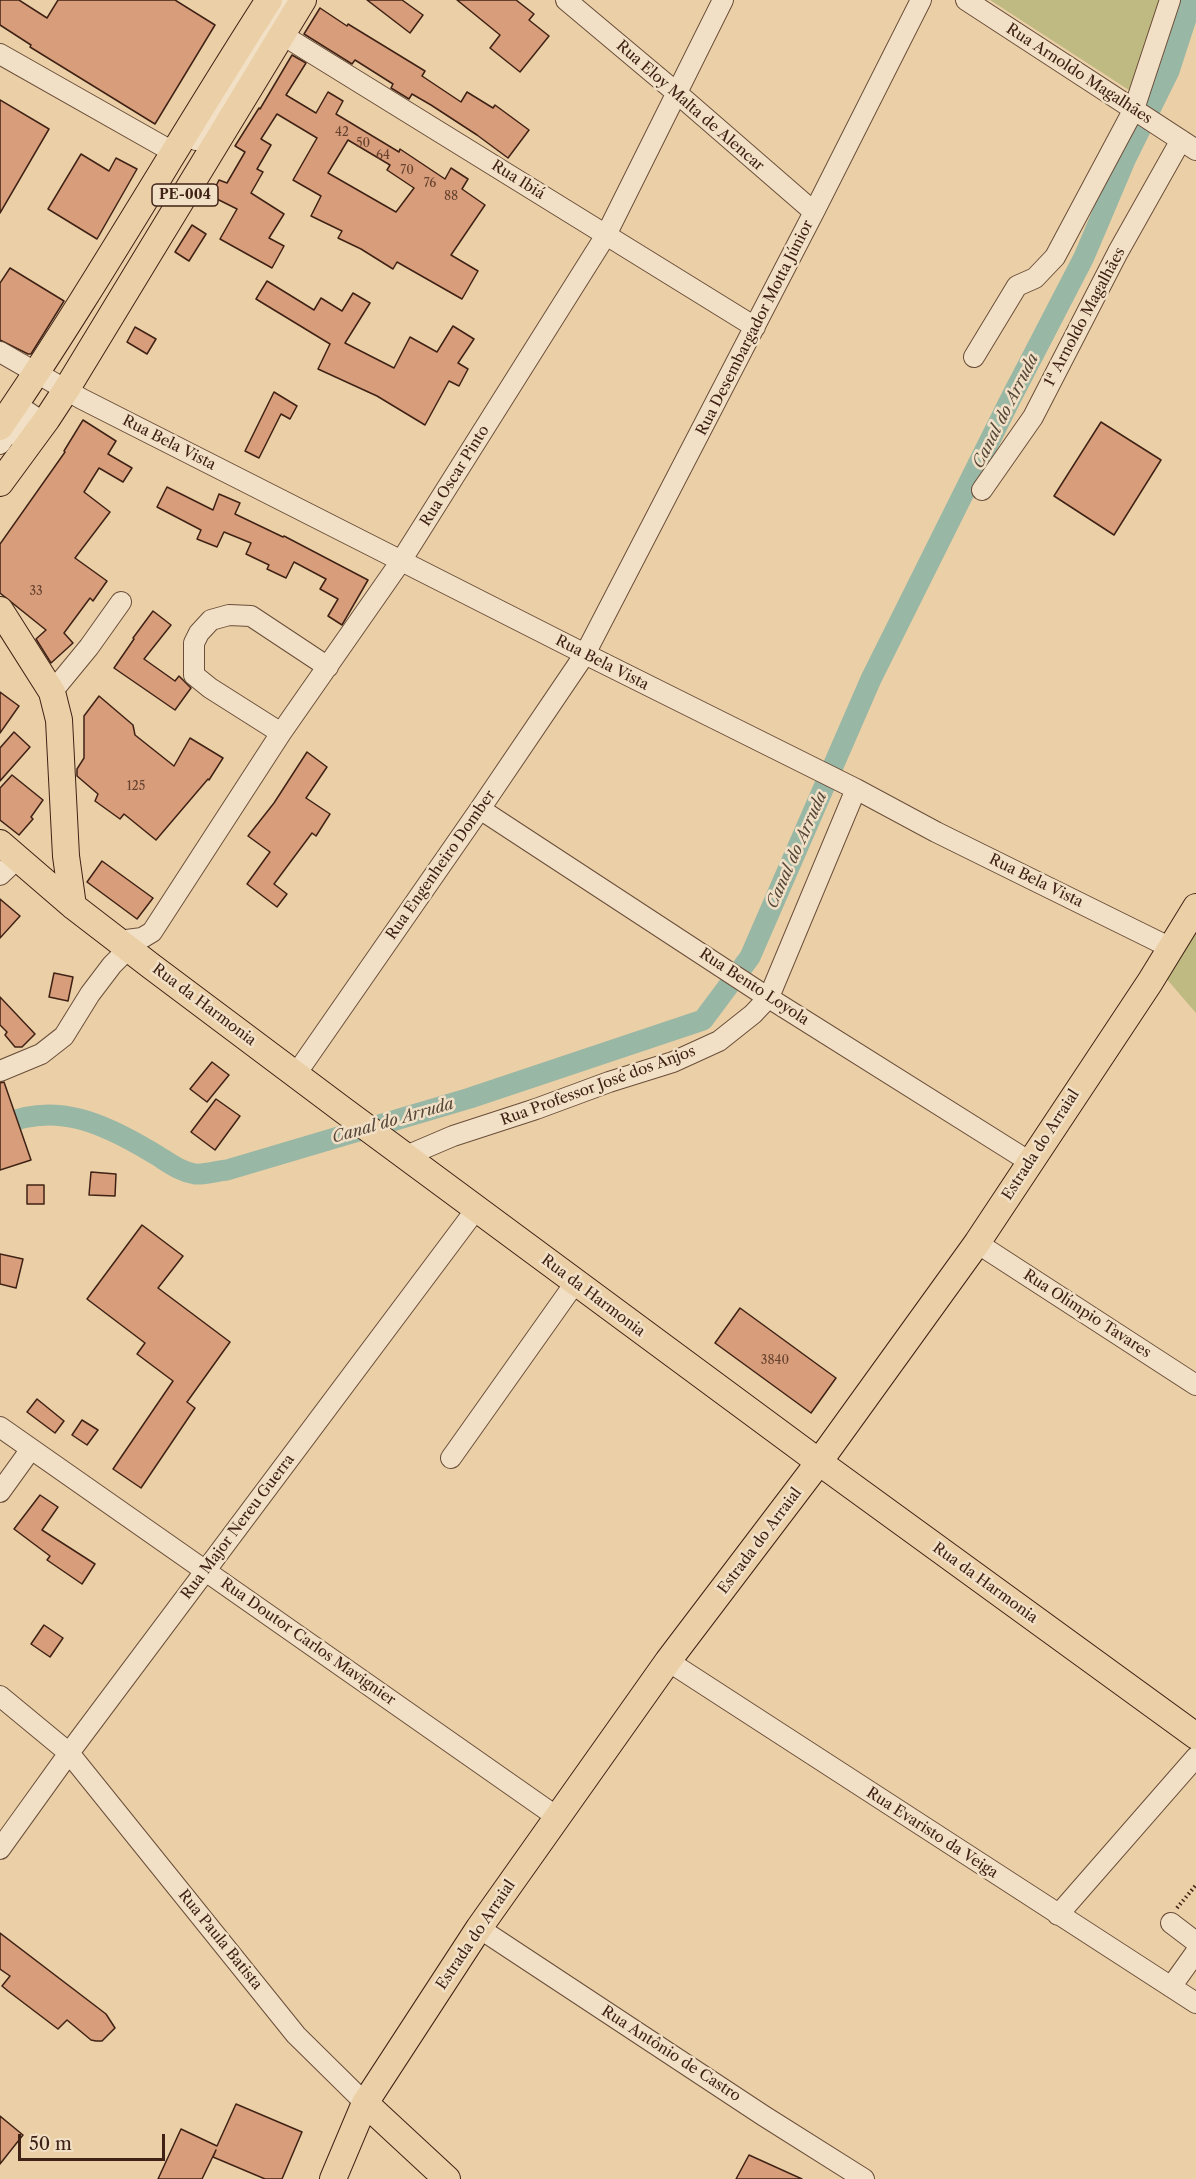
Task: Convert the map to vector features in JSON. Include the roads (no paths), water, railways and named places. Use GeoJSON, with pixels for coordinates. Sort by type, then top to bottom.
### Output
{"type":"FeatureCollection","features":[{"type":"Feature","properties":{"kind":"main road","name":"PE-004"},"geometry":{"type":"LineString","coordinates":[[0,483],[47,419],[48,382],[108,261],[173,152],[269,0]]}},
{"type":"Feature","properties":{"kind":"main road","name":"PE-004"},"geometry":{"type":"LineString","coordinates":[[0,427],[48,382],[161,235],[303,0]]}},
{"type":"Feature","properties":{"kind":"main road"},"geometry":{"type":"LineString","coordinates":[[0,610],[52,692],[59,720],[66,856],[73,906]]}},
{"type":"Feature","properties":{"kind":"main road","name":"Rua da Harmonia"},"geometry":{"type":"LineString","coordinates":[[6,859],[124,944],[575,1283],[1196,1736]]}},
{"type":"Feature","properties":{"kind":"main road","name":"Estrada do Arraial"},"geometry":{"type":"LineString","coordinates":[[333,2179],[365,2103],[479,1928],[668,1661],[819,1462],[977,1243],[1196,907]]}},
{"type":"Feature","properties":{"kind":"main road","name":"Rua Paula Batista"},"geometry":{"type":"LineString","coordinates":[[365,2103],[447,2179]]}},
{"type":"Feature","properties":{"kind":"street"},"geometry":{"type":"LineString","coordinates":[[284,0],[50,372],[62,381],[294,0]]}},
{"type":"Feature","properties":{"kind":"street","name":"Rua Eloy Malta de Alencar"},"geometry":{"type":"LineString","coordinates":[[566,0],[814,212]]}},
{"type":"Feature","properties":{"kind":"street","name":"Rua Oscar Pinto"},"geometry":{"type":"LineString","coordinates":[[151,966],[147,944],[152,932],[281,733],[401,561],[606,235],[723,0]]}},
{"type":"Feature","properties":{"kind":"street","name":"Rua Desembargador Motta Júnior"},"geometry":{"type":"LineString","coordinates":[[585,654],[921,0]]}},
{"type":"Feature","properties":{"kind":"street","name":"Rua Arnoldo Magalhães"},"geometry":{"type":"LineString","coordinates":[[966,0],[1192,146]]}},
{"type":"Feature","properties":{"kind":"street"},"geometry":{"type":"LineString","coordinates":[[974,357],[1017,286],[1035,278],[1055,257],[1144,116],[1170,0]]}},
{"type":"Feature","properties":{"kind":"street","name":"Rua Ibiá"},"geometry":{"type":"LineString","coordinates":[[281,34],[755,327]]}},
{"type":"Feature","properties":{"kind":"street"},"geometry":{"type":"LineString","coordinates":[[0,54],[173,152]]}},
{"type":"Feature","properties":{"kind":"street","name":"1ª Arnoldo Magalhães"},"geometry":{"type":"LineString","coordinates":[[982,490],[1033,417],[1118,252],[1192,146]]}},
{"type":"Feature","properties":{"kind":"street","name":"Rua Bela Vista"},"geometry":{"type":"LineString","coordinates":[[0,352],[48,382],[936,832],[1171,948]]}},
{"type":"Feature","properties":{"kind":"street"},"geometry":{"type":"LineString","coordinates":[[0,444],[24,410],[34,417],[0,467]]}},
{"type":"Feature","properties":{"kind":"street"},"geometry":{"type":"LineString","coordinates":[[52,692],[122,602]]}},
{"type":"Feature","properties":{"kind":"street"},"geometry":{"type":"LineString","coordinates":[[281,733],[210,688],[194,675],[194,643],[199,633],[211,620],[229,615],[251,616],[328,667]]}},
{"type":"Feature","properties":{"kind":"street","name":"Rua Engenheiro Domber"},"geometry":{"type":"LineString","coordinates":[[296,1074],[585,654]]}},
{"type":"Feature","properties":{"kind":"street","name":"Rua Professor José dos Anjos"},"geometry":{"type":"LineString","coordinates":[[406,1156],[453,1136],[673,1062],[719,1041],[753,1014],[765,995],[849,786]]}},
{"type":"Feature","properties":{"kind":"street","name":"Rua Bento Loyola"},"geometry":{"type":"LineString","coordinates":[[480,809],[765,995],[1030,1162]]}},
{"type":"Feature","properties":{"kind":"street"},"geometry":{"type":"LineString","coordinates":[[0,1071],[40,1054],[64,1036],[124,944],[142,939],[152,932]]}},
{"type":"Feature","properties":{"kind":"street","name":"Rua Major Nereu Guerra"},"geometry":{"type":"LineString","coordinates":[[0,1849],[69,1753],[477,1208]]}},
{"type":"Feature","properties":{"kind":"street","name":"Rua Olímpio Tavares"},"geometry":{"type":"LineString","coordinates":[[977,1243],[1196,1385]]}},
{"type":"Feature","properties":{"kind":"street"},"geometry":{"type":"LineString","coordinates":[[451,1458],[575,1283]]}},
{"type":"Feature","properties":{"kind":"street","name":"Rua Doutor Carlos Mavignier"},"geometry":{"type":"LineString","coordinates":[[0,1427],[557,1816]]}},
{"type":"Feature","properties":{"kind":"street"},"geometry":{"type":"LineString","coordinates":[[0,1492],[31,1449]]}},
{"type":"Feature","properties":{"kind":"street","name":"Rua Evaristo da Veiga"},"geometry":{"type":"LineString","coordinates":[[668,1661],[1196,2003]]}},
{"type":"Feature","properties":{"kind":"street","name":"Rua Paula Batista"},"geometry":{"type":"LineString","coordinates":[[0,1696],[69,1753],[296,2036],[365,2103]]}},
{"type":"Feature","properties":{"kind":"street"},"geometry":{"type":"LineString","coordinates":[[1058,1915],[1196,1757]]}},
{"type":"Feature","properties":{"kind":"street"},"geometry":{"type":"LineString","coordinates":[[1171,1923],[1196,1942]]}},
{"type":"Feature","properties":{"kind":"street","name":"Rua Antônio de Castro"},"geometry":{"type":"LineString","coordinates":[[479,1928],[864,2179]]}},
{"type":"Feature","properties":{"kind":"street"},"geometry":{"type":"LineString","coordinates":[[1171,1987],[1196,1952]]}},
{"type":"Feature","properties":{"kind":"waterway","name":"Canal do Arruda"},"geometry":{"type":"LineString","coordinates":[[0,1126],[40,1115],[60,1115],[79,1119],[117,1133],[183,1171],[195,1174],[227,1170],[470,1098],[703,1020],[750,957],[871,679],[1084,257],[1126,158],[1169,71],[1192,0]]}}]}
